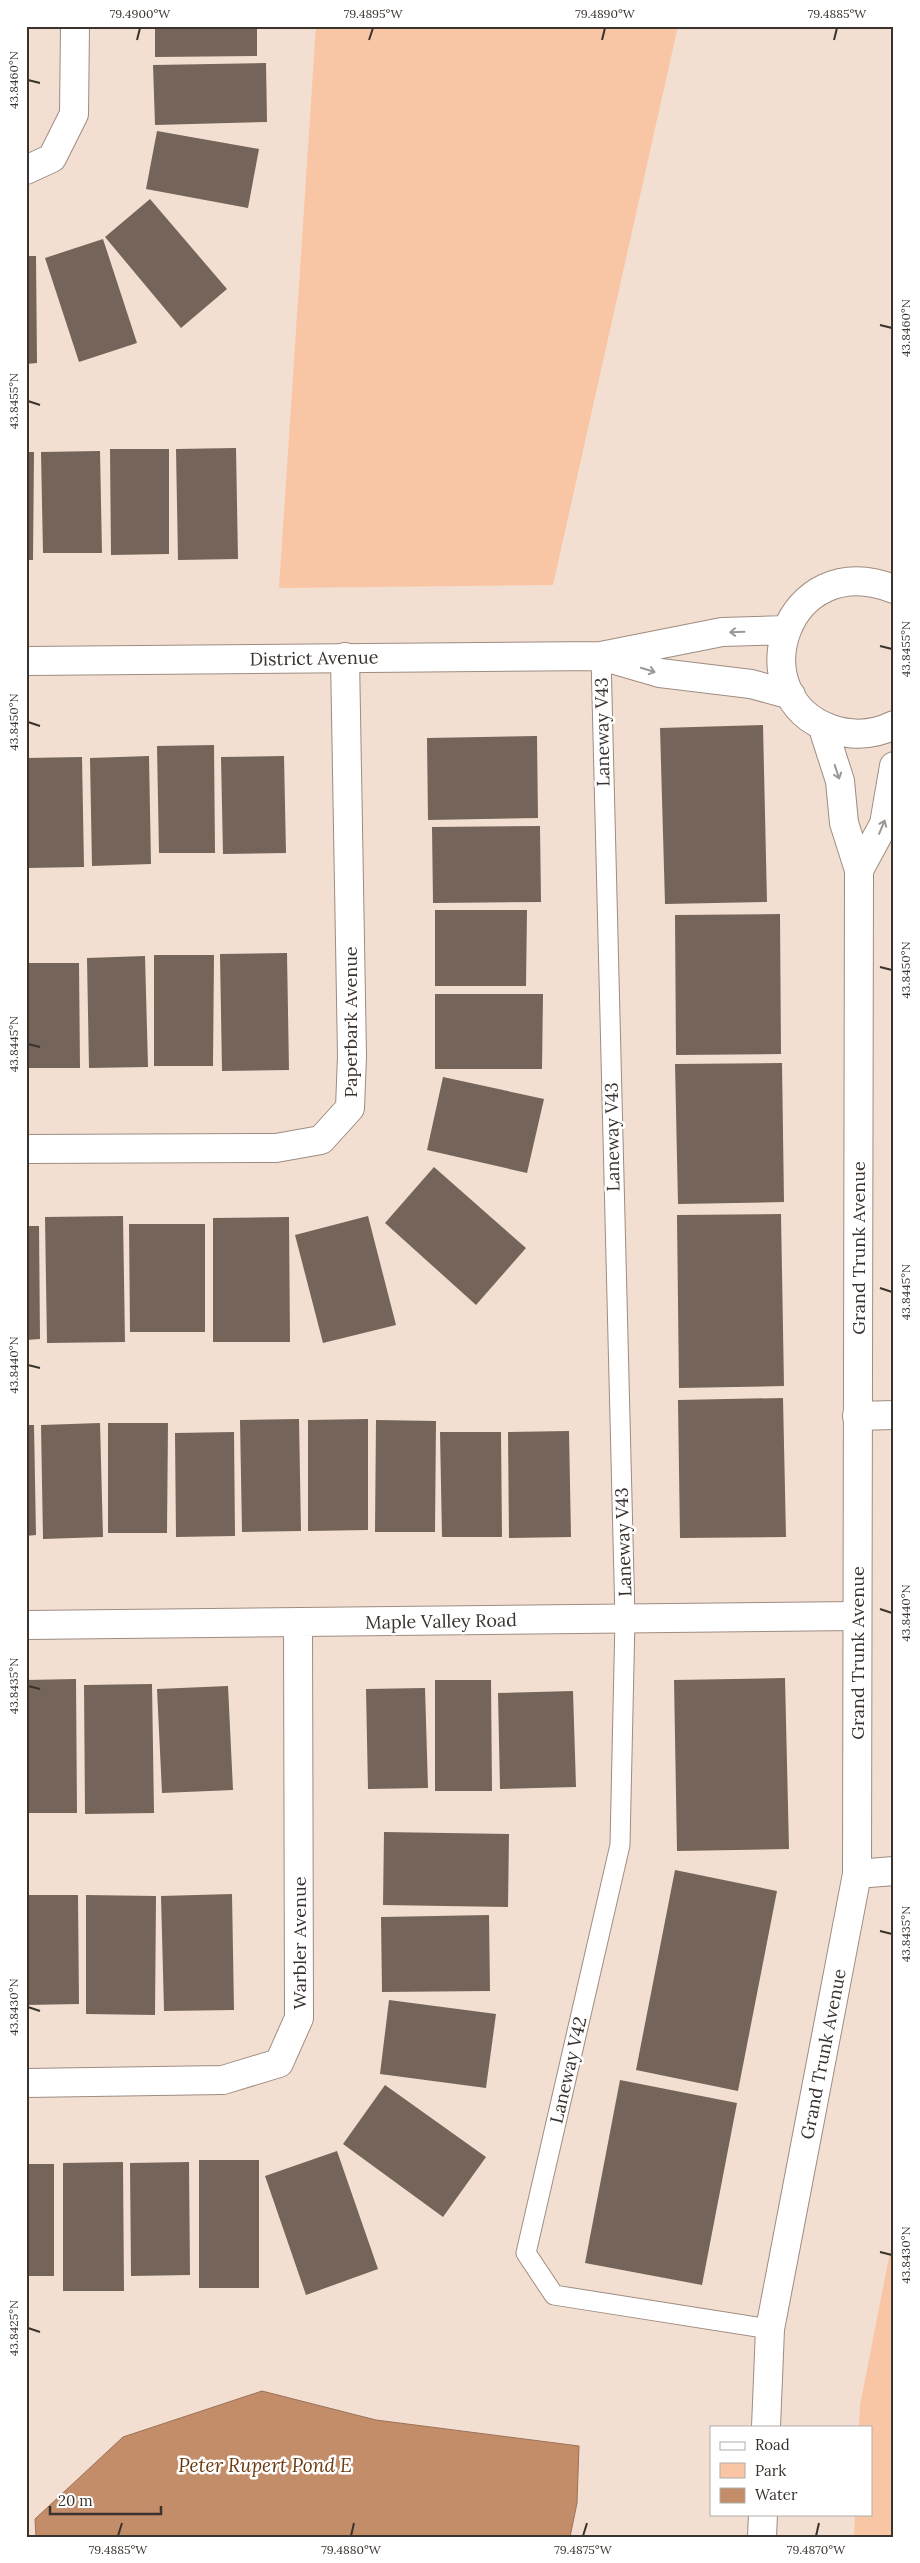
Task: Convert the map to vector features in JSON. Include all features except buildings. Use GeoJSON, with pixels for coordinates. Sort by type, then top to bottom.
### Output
{"type":"FeatureCollection","features":[{"type":"Feature","properties":{"kind":"street"},"geometry":{"type":"LineString","coordinates":[[26,170],[52,158],[74,114],[75,26]]}},
{"type":"Feature","properties":{"kind":"street"},"geometry":{"type":"LineString","coordinates":[[894,589],[875,582],[850,580],[829,586],[811,596],[796,612],[786,630],[781,652],[783,674],[791,695],[804,713],[822,725],[842,732],[863,734],[894,725]]}},
{"type":"Feature","properties":{"kind":"street","name":"District Avenue"},"geometry":{"type":"LineString","coordinates":[[26,661],[601,656],[722,632],[786,630]]}},
{"type":"Feature","properties":{"kind":"street","name":"District Avenue"},"geometry":{"type":"LineString","coordinates":[[601,656],[660,673],[751,684],[791,695]]}},
{"type":"Feature","properties":{"kind":"street","name":"Paperbark Avenue"},"geometry":{"type":"LineString","coordinates":[[26,1149],[276,1148],[321,1140],[350,1108],[352,1056],[345,658]]}},
{"type":"Feature","properties":{"kind":"street","name":"Grand Trunk Avenue"},"geometry":{"type":"LineString","coordinates":[[766,2426],[770,2329],[857,1874],[859,870],[844,823],[840,781],[822,725]]}},
{"type":"Feature","properties":{"kind":"street","name":"Grand Trunk Avenue"},"geometry":{"type":"LineString","coordinates":[[859,870],[884,824],[894,766]]}},
{"type":"Feature","properties":{"kind":"street"},"geometry":{"type":"LineString","coordinates":[[857,1416],[894,1415]]}},
{"type":"Feature","properties":{"kind":"street","name":"Maple Valley Road"},"geometry":{"type":"LineString","coordinates":[[26,1625],[857,1616]]}},
{"type":"Feature","properties":{"kind":"street","name":"Warbler Avenue"},"geometry":{"type":"LineString","coordinates":[[26,2083],[223,2080],[279,2063],[299,2018],[298,1623]]}},
{"type":"Feature","properties":{"kind":"street"},"geometry":{"type":"LineString","coordinates":[[857,1874],[894,1871]]}},
{"type":"Feature","properties":{"kind":"street"},"geometry":{"type":"LineString","coordinates":[[762,2537],[763,2516]]}},
{"type":"Feature","properties":{"kind":"lane","name":"Laneway V43"},"geometry":{"type":"LineString","coordinates":[[601,656],[625,1619]]}},
{"type":"Feature","properties":{"kind":"lane","name":"Laneway V42"},"geometry":{"type":"LineString","coordinates":[[625,1619],[620,1845],[526,2253],[554,2295],[770,2329]]}},
{"type":"Feature","properties":{"kind":"green space"},"geometry":{"type":"Polygon","coordinates":[[[316,26],[678,26],[553,585],[279,588],[316,26]]]}},
{"type":"Feature","properties":{"kind":"green space"},"geometry":{"type":"Polygon","coordinates":[[[894,2232],[894,2537],[854,2537],[855,2516],[872,2516],[872,2426],[859,2426],[860,2405],[894,2232]]]}},
{"type":"Feature","properties":{"kind":"water","name":"Peter Rupert Pond E"},"geometry":{"type":"Polygon","coordinates":[[[262,2391],[376,2420],[579,2446],[577,2503],[570,2537],[36,2537],[35,2519],[123,2437],[262,2391]]]}}]}
